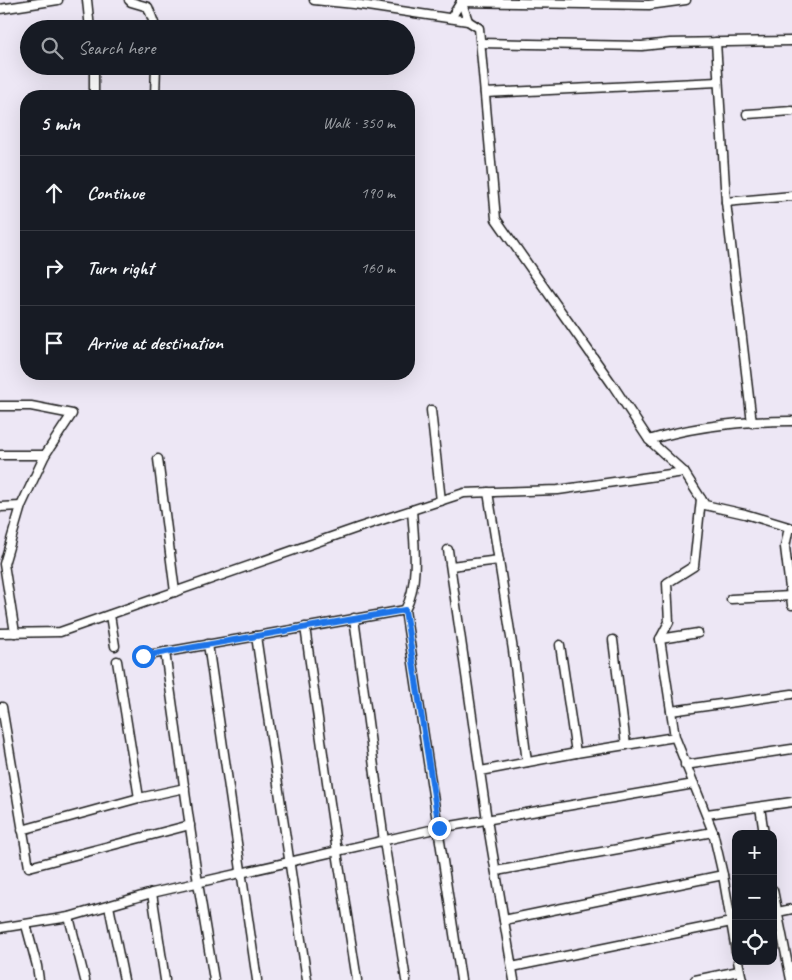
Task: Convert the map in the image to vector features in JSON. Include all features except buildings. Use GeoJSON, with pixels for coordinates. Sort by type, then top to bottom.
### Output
{"type":"FeatureCollection","features":[{"type":"Feature","properties":{"kind":"street"},"geometry":{"type":"LineString","coordinates":[[0,9],[58,0]]}},
{"type":"Feature","properties":{"kind":"street"},"geometry":{"type":"LineString","coordinates":[[87,0],[89,20]]}},
{"type":"Feature","properties":{"kind":"street"},"geometry":{"type":"LineString","coordinates":[[129,0],[148,6],[153,20]]}},
{"type":"Feature","properties":{"kind":"street"},"geometry":{"type":"LineString","coordinates":[[314,0],[468,20],[479,28],[496,219],[649,440],[684,472],[705,505],[791,527],[785,547],[792,602],[731,600]]}},
{"type":"Feature","properties":{"kind":"street"},"geometry":{"type":"LineString","coordinates":[[461,1],[637,3],[649,5],[686,0]]}},
{"type":"Feature","properties":{"kind":"street"},"geometry":{"type":"LineString","coordinates":[[451,18],[461,1]]}},
{"type":"Feature","properties":{"kind":"street"},"geometry":{"type":"LineString","coordinates":[[461,1],[468,20]]}},
{"type":"Feature","properties":{"kind":"street"},"geometry":{"type":"LineString","coordinates":[[481,43],[642,46],[716,42],[792,41]]}},
{"type":"Feature","properties":{"kind":"street"},"geometry":{"type":"LineString","coordinates":[[716,42],[726,202],[752,423]]}},
{"type":"Feature","properties":{"kind":"street"},"geometry":{"type":"LineString","coordinates":[[94,75],[94,90]]}},
{"type":"Feature","properties":{"kind":"street"},"geometry":{"type":"LineString","coordinates":[[155,90],[156,75]]}},
{"type":"Feature","properties":{"kind":"street"},"geometry":{"type":"LineString","coordinates":[[485,92],[718,82]]}},
{"type":"Feature","properties":{"kind":"street"},"geometry":{"type":"LineString","coordinates":[[747,114],[792,111]]}},
{"type":"Feature","properties":{"kind":"street"},"geometry":{"type":"LineString","coordinates":[[726,202],[792,196]]}},
{"type":"Feature","properties":{"kind":"street"},"geometry":{"type":"LineString","coordinates":[[0,406],[31,406],[72,414],[45,455],[21,506],[2,564],[15,633]]}},
{"type":"Feature","properties":{"kind":"street"},"geometry":{"type":"LineString","coordinates":[[431,410],[441,501]]}},
{"type":"Feature","properties":{"kind":"street"},"geometry":{"type":"LineString","coordinates":[[649,440],[670,434],[716,426],[792,422]]}},
{"type":"Feature","properties":{"kind":"street"},"geometry":{"type":"LineString","coordinates":[[0,455],[45,455]]}},
{"type":"Feature","properties":{"kind":"street"},"geometry":{"type":"LineString","coordinates":[[158,459],[175,592]]}},
{"type":"Feature","properties":{"kind":"street"},"geometry":{"type":"LineString","coordinates":[[0,633],[60,632],[464,493],[558,490],[684,472]]}},
{"type":"Feature","properties":{"kind":"street"},"geometry":{"type":"LineString","coordinates":[[488,492],[513,650],[527,762]]}},
{"type":"Feature","properties":{"kind":"street"},"geometry":{"type":"LineString","coordinates":[[701,499],[694,566],[667,583],[669,622],[660,639],[675,737],[713,832],[733,920]]}},
{"type":"Feature","properties":{"kind":"street"},"geometry":{"type":"LineString","coordinates":[[0,507],[21,506]]}},
{"type":"Feature","properties":{"kind":"street"},"geometry":{"type":"LineString","coordinates":[[412,510],[415,547],[414,581],[410,600],[405,610],[461,980]]}},
{"type":"Feature","properties":{"kind":"street"},"geometry":{"type":"LineString","coordinates":[[448,550],[487,820],[514,980]]}},
{"type":"Feature","properties":{"kind":"street"},"geometry":{"type":"LineString","coordinates":[[451,566],[499,560]]}},
{"type":"Feature","properties":{"kind":"street"},"geometry":{"type":"LineString","coordinates":[[143,656],[405,610]]}},
{"type":"Feature","properties":{"kind":"street"},"geometry":{"type":"LineString","coordinates":[[110,615],[115,646]]}},
{"type":"Feature","properties":{"kind":"street"},"geometry":{"type":"LineString","coordinates":[[354,618],[384,841],[406,980]]}},
{"type":"Feature","properties":{"kind":"street"},"geometry":{"type":"LineString","coordinates":[[305,627],[357,980]]}},
{"type":"Feature","properties":{"kind":"street"},"geometry":{"type":"LineString","coordinates":[[660,639],[698,633]]}},
{"type":"Feature","properties":{"kind":"street"},"geometry":{"type":"LineString","coordinates":[[256,636],[307,980]]}},
{"type":"Feature","properties":{"kind":"street"},"geometry":{"type":"LineString","coordinates":[[613,640],[626,745]]}},
{"type":"Feature","properties":{"kind":"street"},"geometry":{"type":"LineString","coordinates":[[208,644],[258,980]]}},
{"type":"Feature","properties":{"kind":"street"},"geometry":{"type":"LineString","coordinates":[[560,645],[576,753]]}},
{"type":"Feature","properties":{"kind":"street"},"geometry":{"type":"LineString","coordinates":[[165,652],[214,980]]}},
{"type":"Feature","properties":{"kind":"street"},"geometry":{"type":"LineString","coordinates":[[117,661],[139,798]]}},
{"type":"Feature","properties":{"kind":"street"},"geometry":{"type":"LineString","coordinates":[[671,710],[792,694]]}},
{"type":"Feature","properties":{"kind":"street"},"geometry":{"type":"LineString","coordinates":[[2,707],[29,867],[190,825]]}},
{"type":"Feature","properties":{"kind":"street"},"geometry":{"type":"LineString","coordinates":[[481,771],[675,737]]}},
{"type":"Feature","properties":{"kind":"street"},"geometry":{"type":"LineString","coordinates":[[685,765],[792,749]]}},
{"type":"Feature","properties":{"kind":"street"},"geometry":{"type":"LineString","coordinates":[[0,928],[69,916],[152,893],[439,828],[694,784]]}},
{"type":"Feature","properties":{"kind":"street"},"geometry":{"type":"LineString","coordinates":[[22,830],[139,798],[185,788]]}},
{"type":"Feature","properties":{"kind":"street"},"geometry":{"type":"LineString","coordinates":[[707,814],[792,802]]}},
{"type":"Feature","properties":{"kind":"street"},"geometry":{"type":"LineString","coordinates":[[760,807],[763,830]]}},
{"type":"Feature","properties":{"kind":"street"},"geometry":{"type":"LineString","coordinates":[[496,871],[713,832]]}},
{"type":"Feature","properties":{"kind":"street"},"geometry":{"type":"LineString","coordinates":[[504,920],[723,875]]}},
{"type":"Feature","properties":{"kind":"street"},"geometry":{"type":"LineString","coordinates":[[152,893],[165,980]]}},
{"type":"Feature","properties":{"kind":"street"},"geometry":{"type":"LineString","coordinates":[[109,906],[124,980]]}},
{"type":"Feature","properties":{"kind":"street"},"geometry":{"type":"LineString","coordinates":[[777,913],[792,909]]}},
{"type":"Feature","properties":{"kind":"street"},"geometry":{"type":"LineString","coordinates":[[69,916],[85,980]]}},
{"type":"Feature","properties":{"kind":"street"},"geometry":{"type":"LineString","coordinates":[[777,919],[789,958],[791,980]]}},
{"type":"Feature","properties":{"kind":"street"},"geometry":{"type":"LineString","coordinates":[[512,966],[732,922]]}},
{"type":"Feature","properties":{"kind":"street"},"geometry":{"type":"LineString","coordinates":[[26,925],[39,980]]}},
{"type":"Feature","properties":{"kind":"street"},"geometry":{"type":"LineString","coordinates":[[739,965],[742,980]]}},
{"type":"Feature","properties":{"kind":"street"},"geometry":{"type":"LineString","coordinates":[[695,980],[740,971]]}},
{"type":"Feature","properties":{"kind":"route"},"geometry":{"type":"LineString","coordinates":[[143,656],[405,610],[439,828]]}}]}
